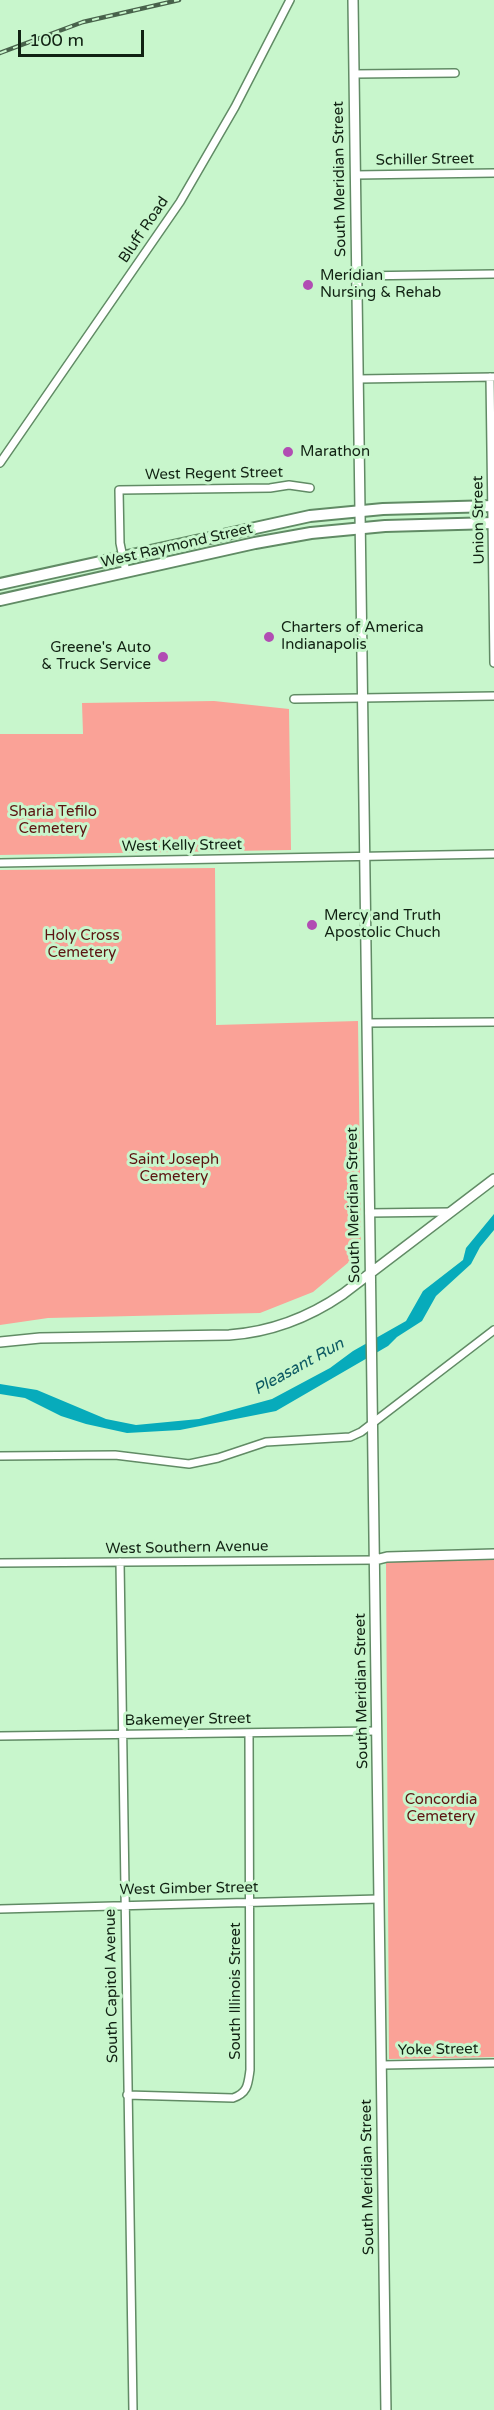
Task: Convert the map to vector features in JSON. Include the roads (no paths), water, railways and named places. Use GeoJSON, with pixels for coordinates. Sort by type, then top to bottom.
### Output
{"type":"FeatureCollection","features":[{"type":"Feature","properties":{"kind":"main road","name":"South Meridian Street"},"geometry":{"type":"LineString","coordinates":[[353,0],[386,2410]]}},
{"type":"Feature","properties":{"kind":"main road","name":"West Raymond Street"},"geometry":{"type":"LineString","coordinates":[[0,584],[279,522],[361,511],[493,506]]}},
{"type":"Feature","properties":{"kind":"main road","name":"West Raymond Street"},"geometry":{"type":"LineString","coordinates":[[0,600],[285,537],[361,528],[493,523]]}},
{"type":"Feature","properties":{"kind":"main road"},"geometry":{"type":"LineString","coordinates":[[0,1342],[40,1338],[229,1335],[286,1325],[324,1307],[371,1274],[494,1179]]}},
{"type":"Feature","properties":{"kind":"main road"},"geometry":{"type":"LineString","coordinates":[[375,1560],[387,1557],[494,1554]]}},
{"type":"Feature","properties":{"kind":"street","name":"Bluff Road"},"geometry":{"type":"LineString","coordinates":[[0,462],[180,202],[235,107],[290,0]]}},
{"type":"Feature","properties":{"kind":"street"},"geometry":{"type":"LineString","coordinates":[[354,74],[455,73]]}},
{"type":"Feature","properties":{"kind":"street","name":"Schiller Street"},"geometry":{"type":"LineString","coordinates":[[356,175],[494,173]]}},
{"type":"Feature","properties":{"kind":"street"},"geometry":{"type":"LineString","coordinates":[[357,276],[494,274]]}},
{"type":"Feature","properties":{"kind":"street"},"geometry":{"type":"LineString","coordinates":[[358,379],[492,377]]}},
{"type":"Feature","properties":{"kind":"street","name":"Union Street"},"geometry":{"type":"LineString","coordinates":[[492,377],[494,663]]}},
{"type":"Feature","properties":{"kind":"street","name":"West Regent Street"},"geometry":{"type":"LineString","coordinates":[[123,556],[119,532],[119,490],[270,488],[288,485],[310,488]]}},
{"type":"Feature","properties":{"kind":"street"},"geometry":{"type":"LineString","coordinates":[[123,556],[126,572]]}},
{"type":"Feature","properties":{"kind":"street"},"geometry":{"type":"LineString","coordinates":[[294,699],[494,696]]}},
{"type":"Feature","properties":{"kind":"street","name":"West Kelly Street"},"geometry":{"type":"LineString","coordinates":[[0,863],[494,854]]}},
{"type":"Feature","properties":{"kind":"street"},"geometry":{"type":"LineString","coordinates":[[367,1023],[494,1022]]}},
{"type":"Feature","properties":{"kind":"street"},"geometry":{"type":"LineString","coordinates":[[369,1213],[452,1212]]}},
{"type":"Feature","properties":{"kind":"street"},"geometry":{"type":"LineString","coordinates":[[0,1456],[116,1455],[189,1464],[218,1458],[266,1442],[350,1437],[373,1423],[494,1330]]}},
{"type":"Feature","properties":{"kind":"street","name":"West Southern Avenue"},"geometry":{"type":"LineString","coordinates":[[0,1563],[375,1560]]}},
{"type":"Feature","properties":{"kind":"street","name":"South Capitol Avenue"},"geometry":{"type":"LineString","coordinates":[[120,1562],[133,2410]]}},
{"type":"Feature","properties":{"kind":"street","name":"Bakemeyer Street"},"geometry":{"type":"LineString","coordinates":[[0,1736],[377,1731]]}},
{"type":"Feature","properties":{"kind":"street","name":"South Illinois Street"},"geometry":{"type":"LineString","coordinates":[[127,2095],[233,2098],[240,2096],[247,2089],[250,2070],[249,1733]]}},
{"type":"Feature","properties":{"kind":"street","name":"West Gimber Street"},"geometry":{"type":"LineString","coordinates":[[0,1909],[379,1899]]}},
{"type":"Feature","properties":{"kind":"street","name":"Yoke Street"},"geometry":{"type":"LineString","coordinates":[[382,2065],[494,2063]]}},
{"type":"Feature","properties":{"kind":"water","name":"Pleasant Run"},"geometry":{"type":"Polygon","coordinates":[[[494,1214],[494,1230],[480,1247],[471,1264],[436,1296],[422,1321],[397,1337],[388,1346],[276,1411],[180,1430],[127,1433],[61,1416],[25,1398],[0,1394],[0,1384],[37,1390],[106,1419],[136,1425],[199,1419],[272,1399],[330,1368],[353,1351],[406,1321],[423,1291],[463,1260],[466,1248],[494,1214]]]}},
{"type":"Feature","properties":{"kind":"railway"},"geometry":{"type":"LineString","coordinates":[[0,53],[83,22],[179,0]]}},
{"type":"Feature","properties":{"kind":"place","name":"Meridian Nursing & Rehab"},"geometry":{"type":"Point","coordinates":[308,285]}},
{"type":"Feature","properties":{"kind":"place","name":"Marathon"},"geometry":{"type":"Point","coordinates":[288,452]}},
{"type":"Feature","properties":{"kind":"place","name":"Charters of America Indianapolis"},"geometry":{"type":"Point","coordinates":[269,637]}},
{"type":"Feature","properties":{"kind":"place","name":"Greene's Auto & Truck Service"},"geometry":{"type":"Point","coordinates":[163,657]}},
{"type":"Feature","properties":{"kind":"place","name":"Mercy and Truth Apostolic Chuch"},"geometry":{"type":"Point","coordinates":[312,925]}},
{"type":"Feature","properties":{"kind":"park label","name":"Sharia Tefilo Cemetery"},"geometry":{"type":"Point","coordinates":[53,820]}},
{"type":"Feature","properties":{"kind":"park label","name":"Holy Cross Cemetery"},"geometry":{"type":"Point","coordinates":[82,944]}},
{"type":"Feature","properties":{"kind":"park label","name":"Saint Joseph Cemetery"},"geometry":{"type":"Point","coordinates":[174,1168]}},
{"type":"Feature","properties":{"kind":"park label","name":"Concordia Cemetery"},"geometry":{"type":"Point","coordinates":[441,1808]}}]}
